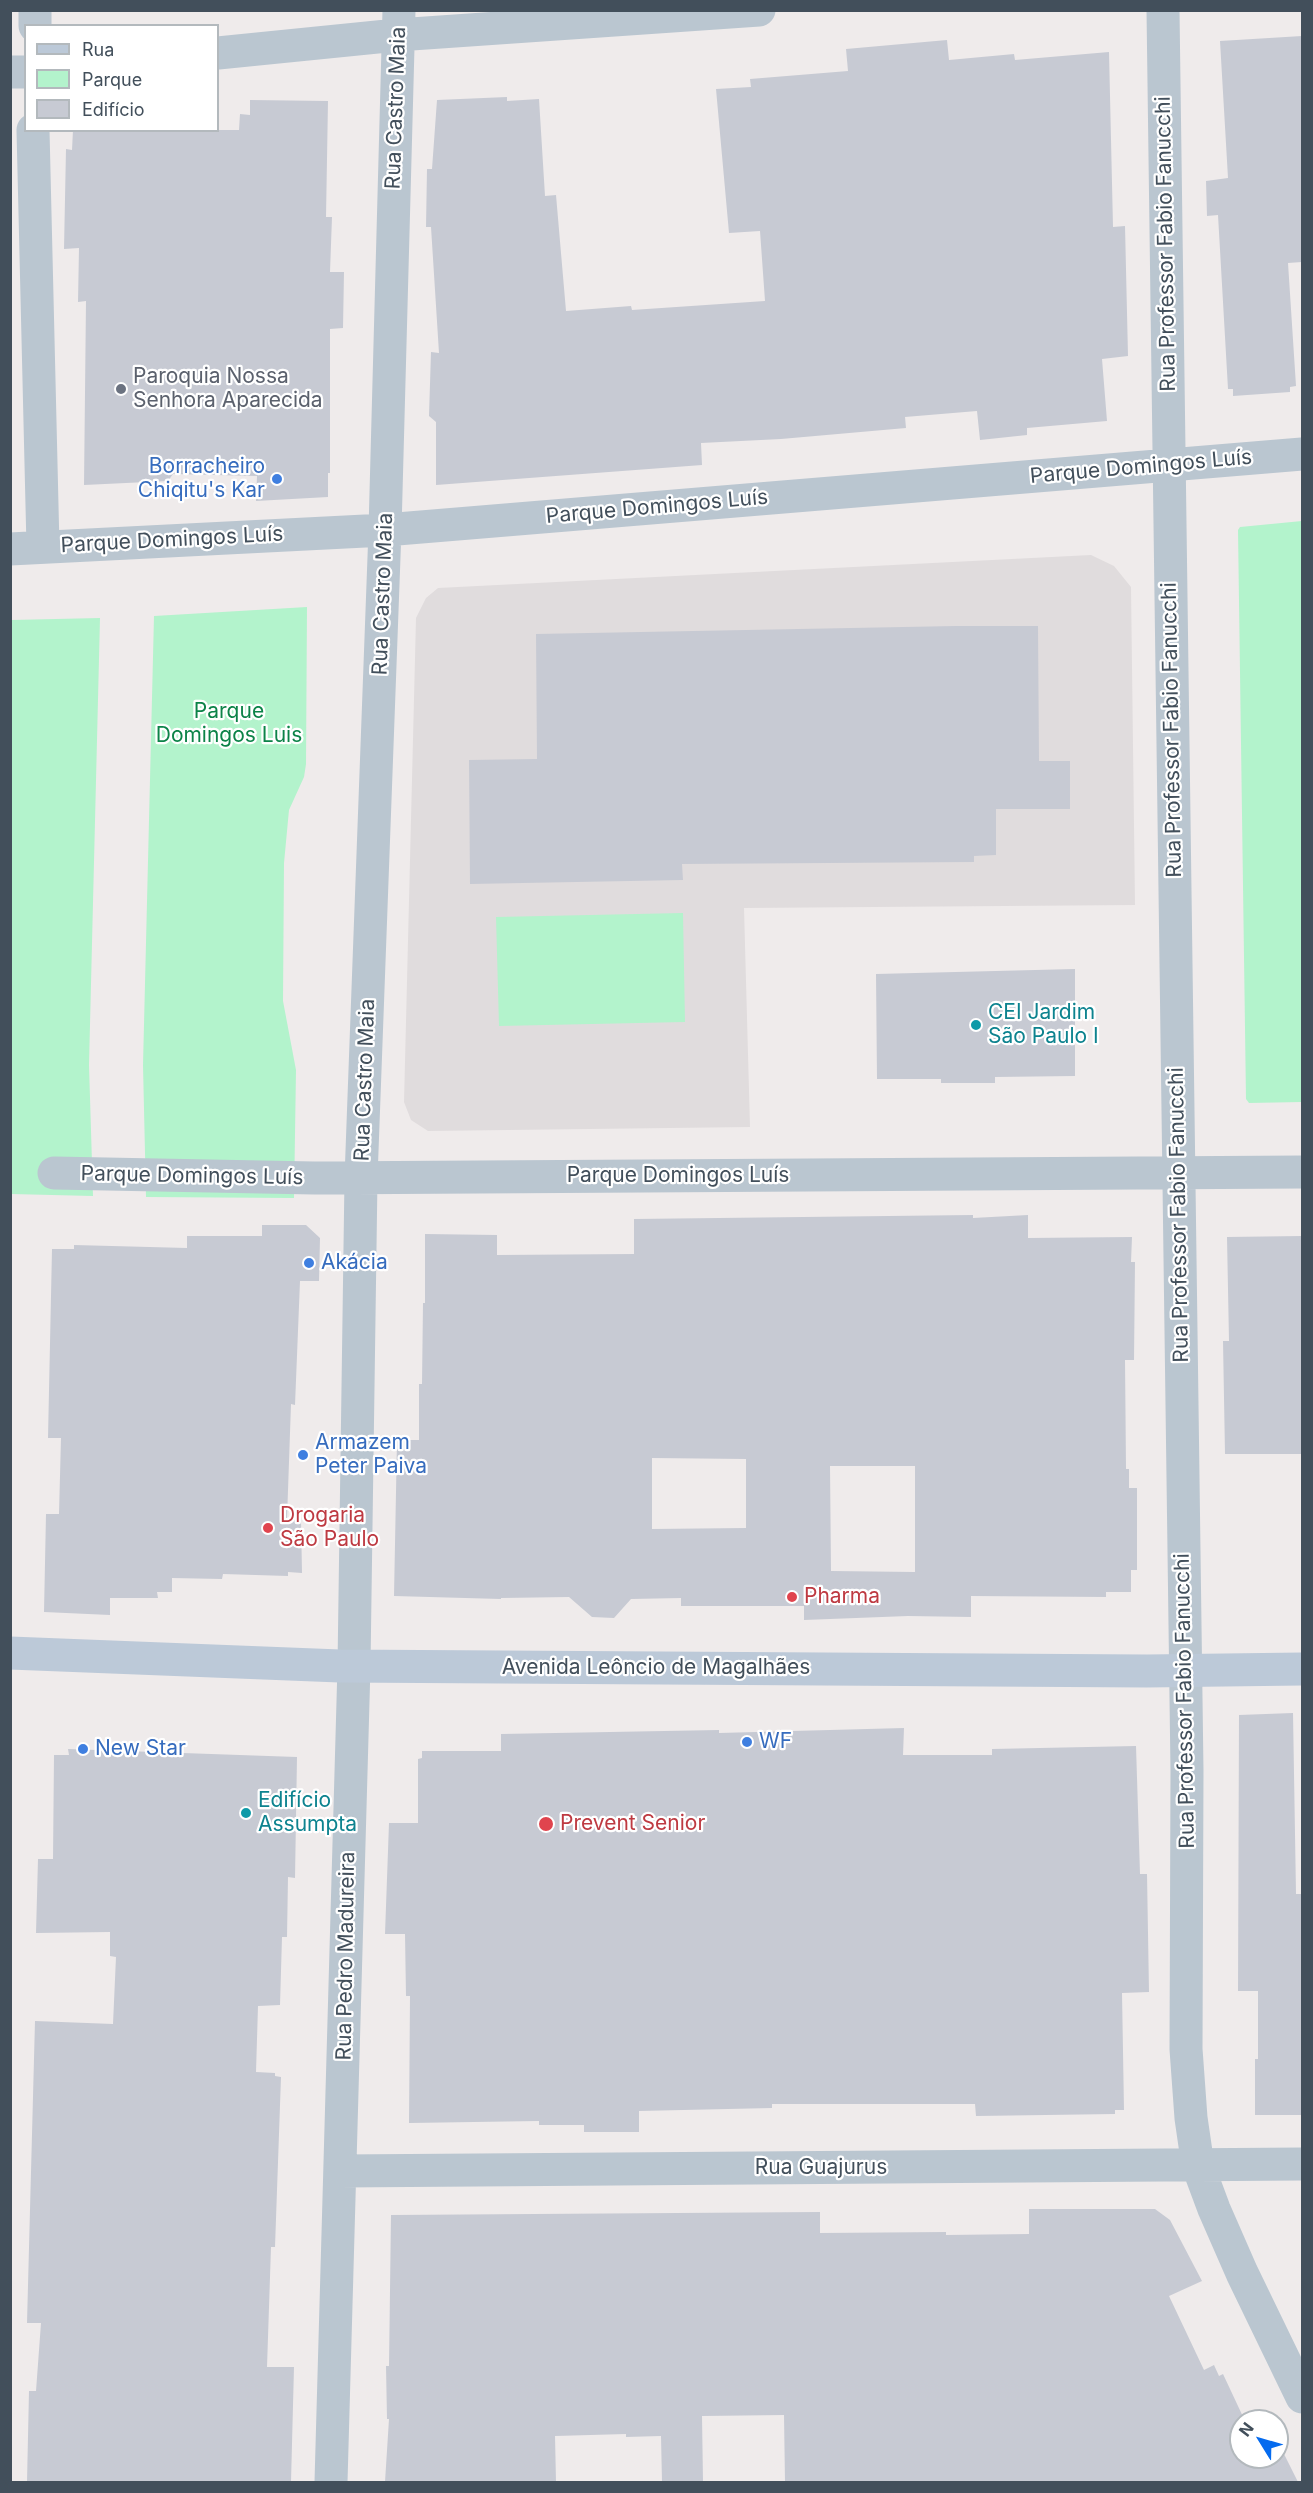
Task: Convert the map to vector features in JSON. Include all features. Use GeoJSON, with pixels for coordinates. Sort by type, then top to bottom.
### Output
{"type":"FeatureCollection","features":[{"type":"Feature","properties":{"kind":"main road","name":"Avenida Leôncio de Magalhães"},"geometry":{"type":"LineString","coordinates":[[10,1653],[354,1666],[1185,1671],[1302,1669]]}},
{"type":"Feature","properties":{"kind":"street"},"geometry":{"type":"LineString","coordinates":[[219,53],[398,23],[759,10]]}},
{"type":"Feature","properties":{"kind":"street","name":"Rua Professor Fabio Fanucchi"},"geometry":{"type":"LineString","coordinates":[[1163,10],[1187,1770],[1186,2049],[1191,2118],[1198,2166],[1242,2273],[1302,2397]]}},
{"type":"Feature","properties":{"kind":"street","name":"Rua Castro Maia"},"geometry":{"type":"LineString","coordinates":[[361,1178],[385,530],[398,23]]}},
{"type":"Feature","properties":{"kind":"street"},"geometry":{"type":"LineString","coordinates":[[33,132],[43,547]]}},
{"type":"Feature","properties":{"kind":"street","name":"Parque Domingos Luís"},"geometry":{"type":"LineString","coordinates":[[10,549],[385,530],[1302,454]]}},
{"type":"Feature","properties":{"kind":"street","name":"Parque Domingos Luís"},"geometry":{"type":"LineString","coordinates":[[54,1173],[361,1178],[1302,1172]]}},
{"type":"Feature","properties":{"kind":"street","name":"Rua Pedro Madureira"},"geometry":{"type":"LineString","coordinates":[[331,2482],[354,1666],[361,1178]]}},
{"type":"Feature","properties":{"kind":"street","name":"Rua Guajurus"},"geometry":{"type":"LineString","coordinates":[[340,2171],[1302,2164]]}},
{"type":"Feature","properties":{"kind":"shaded area"},"geometry":{"type":"Polygon","coordinates":[[[1091,555],[1114,566],[1131,587],[1135,905],[744,908],[750,1127],[428,1131],[411,1120],[404,1102],[416,618],[426,598],[438,588],[1091,555]]]}},
{"type":"Feature","properties":{"kind":"green space"},"geometry":{"type":"Polygon","coordinates":[[[1302,521],[1302,1102],[1249,1103],[1246,1099],[1238,530],[1240,527],[1302,521]]]}},
{"type":"Feature","properties":{"kind":"green space","name":"Parque Domingos Luis"},"geometry":{"type":"Polygon","coordinates":[[[307,607],[306,764],[304,777],[289,810],[284,863],[283,1001],[296,1070],[294,1198],[146,1197],[143,1065],[154,616],[307,607]]]}},
{"type":"Feature","properties":{"kind":"green space","name":"Parque Domingos Luis"},"geometry":{"type":"Polygon","coordinates":[[[100,618],[89,1065],[93,1196],[11,1194],[11,620],[100,618]]]}},
{"type":"Feature","properties":{"kind":"green space"},"geometry":{"type":"Polygon","coordinates":[[[683,913],[685,1022],[499,1026],[496,917],[683,913]]]}},
{"type":"Feature","properties":{"kind":"building"},"geometry":{"type":"Polygon","coordinates":[[[1302,36],[1302,262],[1288,263],[1296,386],[1290,387],[1290,392],[1233,396],[1233,389],[1228,389],[1218,215],[1207,216],[1206,181],[1228,178],[1220,41],[1302,36]]]}},
{"type":"Feature","properties":{"kind":"building"},"geometry":{"type":"Polygon","coordinates":[[[947,40],[949,60],[1014,54],[1015,60],[1109,52],[1113,227],[1125,226],[1128,356],[1102,359],[1107,421],[1027,428],[1027,435],[980,440],[977,411],[905,417],[906,428],[781,439],[701,443],[702,465],[436,485],[436,422],[429,416],[431,352],[439,353],[431,227],[426,227],[427,169],[432,169],[437,100],[507,97],[507,101],[539,99],[545,196],[556,195],[566,311],[631,306],[632,310],[765,301],[760,231],[729,233],[716,89],[751,87],[750,79],[848,71],[846,49],[947,40]]]}},
{"type":"Feature","properties":{"kind":"building"},"geometry":{"type":"Polygon","coordinates":[[[250,100],[328,101],[326,217],[332,217],[330,272],[344,272],[343,328],[330,329],[328,497],[256,501],[257,476],[173,474],[168,481],[84,485],[86,301],[78,302],[79,248],[64,249],[66,149],[72,150],[73,132],[219,132],[219,130],[239,130],[240,114],[250,115],[250,100]]]}},
{"type":"Feature","properties":{"kind":"building"},"geometry":{"type":"Polygon","coordinates":[[[1038,626],[1039,761],[1070,761],[1070,809],[996,809],[996,855],[974,856],[974,862],[682,864],[683,880],[470,884],[469,760],[537,759],[536,634],[1038,626]]]}},
{"type":"Feature","properties":{"kind":"building","name":"CEI Jardim São Paulo I"},"geometry":{"type":"Polygon","coordinates":[[[1075,969],[1075,1076],[995,1077],[995,1083],[941,1083],[941,1079],[877,1079],[876,974],[1075,969]]]}},
{"type":"Feature","properties":{"kind":"building"},"geometry":{"type":"Polygon","coordinates":[[[973,1215],[973,1218],[1028,1215],[1028,1238],[1132,1237],[1131,1262],[1135,1262],[1134,1360],[1125,1360],[1126,1469],[1129,1469],[1129,1488],[1137,1488],[1137,1570],[1131,1570],[1131,1592],[1106,1592],[1106,1597],[971,1596],[971,1617],[908,1616],[804,1620],[804,1606],[681,1606],[681,1598],[631,1599],[614,1618],[592,1617],[569,1597],[501,1599],[394,1596],[397,1440],[419,1440],[419,1384],[422,1384],[423,1303],[425,1303],[425,1234],[497,1235],[497,1255],[634,1254],[634,1219],[973,1215]],[[652,1458],[652,1529],[746,1528],[746,1459],[652,1458]],[[830,1466],[831,1571],[915,1572],[915,1466],[830,1466]]]}},
{"type":"Feature","properties":{"kind":"building"},"geometry":{"type":"Polygon","coordinates":[[[262,1225],[306,1225],[320,1238],[319,1281],[300,1281],[295,1405],[291,1404],[287,1519],[301,1520],[302,1573],[288,1572],[288,1576],[223,1574],[222,1579],[172,1578],[172,1592],[157,1592],[158,1598],[110,1598],[110,1615],[44,1612],[46,1514],[59,1514],[61,1438],[48,1438],[52,1249],[74,1249],[74,1245],[187,1248],[187,1236],[262,1236],[262,1225]]]}},
{"type":"Feature","properties":{"kind":"building"},"geometry":{"type":"Polygon","coordinates":[[[1302,1236],[1302,1454],[1225,1454],[1223,1341],[1229,1341],[1227,1237],[1302,1236]]]}},
{"type":"Feature","properties":{"kind":"building"},"geometry":{"type":"Polygon","coordinates":[[[1293,1713],[1296,1894],[1302,1894],[1302,2115],[1255,2115],[1258,1991],[1238,1991],[1239,1715],[1293,1713]]]}},
{"type":"Feature","properties":{"kind":"building"},"geometry":{"type":"Polygon","coordinates":[[[904,1728],[903,1755],[992,1755],[992,1749],[1136,1746],[1140,1874],[1147,1874],[1149,1992],[1122,1993],[1124,2110],[1115,2110],[1115,2114],[976,2116],[975,2104],[772,2104],[772,2108],[639,2111],[639,2132],[584,2132],[584,2125],[539,2125],[539,2121],[409,2123],[410,1996],[406,1996],[405,1934],[385,1934],[389,1823],[418,1823],[418,1759],[422,1758],[422,1751],[501,1751],[501,1734],[719,1730],[719,1733],[904,1728]]]}},
{"type":"Feature","properties":{"kind":"building"},"geometry":{"type":"Polygon","coordinates":[[[68,1749],[297,1757],[295,1878],[288,1877],[287,1937],[282,1937],[280,2005],[258,2006],[256,2072],[275,2073],[275,2076],[281,2077],[275,2247],[271,2247],[267,2367],[294,2367],[291,2482],[27,2482],[29,2391],[36,2391],[41,2323],[27,2323],[35,2021],[113,2024],[116,1957],[110,1956],[110,1932],[36,1933],[38,1859],[53,1859],[54,1755],[69,1755],[68,1749]]]}},
{"type":"Feature","properties":{"kind":"building"},"geometry":{"type":"Polygon","coordinates":[[[1029,2209],[1155,2209],[1170,2220],[1202,2281],[1169,2296],[1204,2370],[1214,2365],[1219,2376],[1223,2374],[1239,2409],[1229,2409],[1229,2469],[1289,2469],[1289,2464],[1298,2482],[785,2482],[784,2415],[702,2416],[703,2482],[662,2482],[661,2436],[626,2437],[626,2434],[555,2436],[556,2482],[385,2482],[389,2419],[387,2419],[386,2366],[389,2366],[391,2215],[820,2212],[820,2233],[1029,2234],[1029,2209]]]}},
{"type":"Feature","properties":{"kind":"place","name":"Paroquia Nossa Senhora Aparecida"},"geometry":{"type":"Point","coordinates":[121,389]}},
{"type":"Feature","properties":{"kind":"place","name":"Borracheiro Chiqitu's Kar"},"geometry":{"type":"Point","coordinates":[277,479]}},
{"type":"Feature","properties":{"kind":"place","name":"CEI Jardim São Paulo I"},"geometry":{"type":"Point","coordinates":[976,1025]}},
{"type":"Feature","properties":{"kind":"place","name":"Akácia"},"geometry":{"type":"Point","coordinates":[309,1263]}},
{"type":"Feature","properties":{"kind":"place","name":"Armazem Peter Paiva"},"geometry":{"type":"Point","coordinates":[303,1455]}},
{"type":"Feature","properties":{"kind":"place","name":"Drogaria São Paulo"},"geometry":{"type":"Point","coordinates":[268,1528]}},
{"type":"Feature","properties":{"kind":"place","name":"Pharma"},"geometry":{"type":"Point","coordinates":[792,1597]}},
{"type":"Feature","properties":{"kind":"place","name":"WF"},"geometry":{"type":"Point","coordinates":[747,1742]}},
{"type":"Feature","properties":{"kind":"place","name":"New Star"},"geometry":{"type":"Point","coordinates":[83,1749]}},
{"type":"Feature","properties":{"kind":"place","name":"Edifício Assumpta"},"geometry":{"type":"Point","coordinates":[246,1813]}},
{"type":"Feature","properties":{"kind":"place","name":"Prevent Senior"},"geometry":{"type":"Point","coordinates":[546,1824]}}]}
